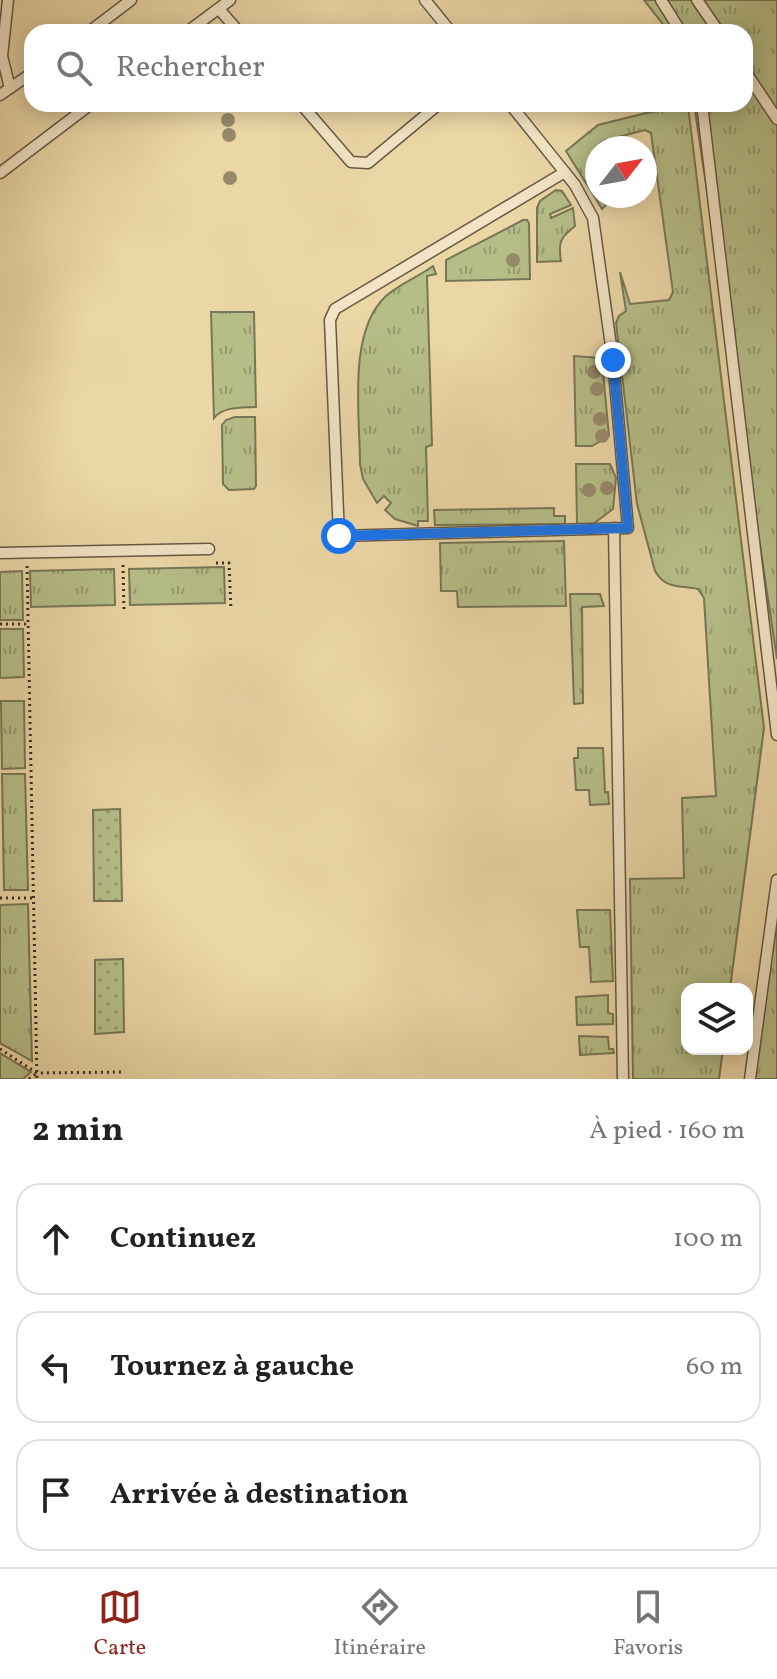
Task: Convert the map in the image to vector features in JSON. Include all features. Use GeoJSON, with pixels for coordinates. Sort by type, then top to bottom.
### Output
{"type":"FeatureCollection","features":[{"type":"Feature","properties":{"kind":"lane"},"geometry":{"type":"LineString","coordinates":[[8,0],[2,56],[10,88]]}},
{"type":"Feature","properties":{"kind":"lane"},"geometry":{"type":"LineString","coordinates":[[100,24],[131,0]]}},
{"type":"Feature","properties":{"kind":"lane"},"geometry":{"type":"LineString","coordinates":[[198,24],[230,0]]}},
{"type":"Feature","properties":{"kind":"lane"},"geometry":{"type":"LineString","coordinates":[[425,0],[444,24]]}},
{"type":"Feature","properties":{"kind":"lane"},"geometry":{"type":"LineString","coordinates":[[661,0],[676,24]]}},
{"type":"Feature","properties":{"kind":"lane"},"geometry":{"type":"LineString","coordinates":[[697,0],[714,24]]}},
{"type":"Feature","properties":{"kind":"lane"},"geometry":{"type":"LineString","coordinates":[[219,9],[232,24]]}},
{"type":"Feature","properties":{"kind":"lane"},"geometry":{"type":"LineString","coordinates":[[0,95],[24,78]]}},
{"type":"Feature","properties":{"kind":"lane"},"geometry":{"type":"LineString","coordinates":[[753,83],[777,119]]}},
{"type":"Feature","properties":{"kind":"lane"},"geometry":{"type":"LineString","coordinates":[[0,173],[80,112]]}},
{"type":"Feature","properties":{"kind":"lane"},"geometry":{"type":"LineString","coordinates":[[308,112],[351,162],[368,163],[429,112]]}},
{"type":"Feature","properties":{"kind":"lane"},"geometry":{"type":"LineString","coordinates":[[516,112],[565,172],[593,218],[613,360],[628,528],[339,536],[330,320],[335,309],[565,172]]}},
{"type":"Feature","properties":{"kind":"lane"},"geometry":{"type":"LineString","coordinates":[[703,112],[777,735]]}},
{"type":"Feature","properties":{"kind":"lane"},"geometry":{"type":"LineString","coordinates":[[614,528],[623,1079]]}},
{"type":"Feature","properties":{"kind":"lane"},"geometry":{"type":"LineString","coordinates":[[0,553],[209,549]]}},
{"type":"Feature","properties":{"kind":"lane"},"geometry":{"type":"LineString","coordinates":[[750,1079],[777,880]]}},
{"type":"Feature","properties":{"kind":"path"},"geometry":{"type":"LineString","coordinates":[[123,551],[124,609]]}},
{"type":"Feature","properties":{"kind":"path"},"geometry":{"type":"LineString","coordinates":[[214,563],[229,563],[231,610]]}},
{"type":"Feature","properties":{"kind":"path"},"geometry":{"type":"LineString","coordinates":[[27,566],[37,1079]]}},
{"type":"Feature","properties":{"kind":"path"},"geometry":{"type":"LineString","coordinates":[[0,624],[27,624]]}},
{"type":"Feature","properties":{"kind":"path"},"geometry":{"type":"LineString","coordinates":[[0,898],[34,898]]}},
{"type":"Feature","properties":{"kind":"path"},"geometry":{"type":"LineString","coordinates":[[0,1049],[37,1073],[125,1072]]}},
{"type":"Feature","properties":{"kind":"path"},"geometry":{"type":"LineString","coordinates":[[29,1079],[37,1073]]}},
{"type":"Feature","properties":{"kind":"green space"},"geometry":{"type":"Polygon","coordinates":[[[644,0],[777,0],[777,659],[695,112],[753,112],[753,24],[663,24],[644,0]]]}},
{"type":"Feature","properties":{"kind":"green space"},"geometry":{"type":"Polygon","coordinates":[[[652,112],[689,112],[764,728],[731,983],[681,983],[681,1055],[722,1055],[719,1079],[633,1079],[630,879],[684,878],[682,798],[716,796],[704,598],[698,589],[669,584],[655,571],[637,504],[616,323],[626,311],[620,272],[630,304],[669,300],[673,292],[657,176],[657,136],[651,136],[645,130],[622,136],[585,136],[585,182],[566,151],[598,125],[652,112]]]}},
{"type":"Feature","properties":{"kind":"green space"},"geometry":{"type":"Polygon","coordinates":[[[556,190],[562,191],[571,205],[550,214],[551,218],[573,208],[575,226],[561,241],[561,261],[537,262],[537,208],[540,201],[556,190]]]}},
{"type":"Feature","properties":{"kind":"green space"},"geometry":{"type":"Polygon","coordinates":[[[523,220],[529,223],[530,279],[446,281],[446,260],[523,220]]]}},
{"type":"Feature","properties":{"kind":"green space"},"geometry":{"type":"Polygon","coordinates":[[[433,266],[436,274],[427,276],[432,445],[426,447],[428,521],[418,521],[418,526],[395,519],[385,510],[391,503],[384,496],[377,503],[363,479],[358,376],[365,331],[374,312],[391,292],[433,266]]]}},
{"type":"Feature","properties":{"kind":"green space"},"geometry":{"type":"Polygon","coordinates":[[[211,312],[254,312],[256,407],[228,410],[214,418],[211,312]]]}},
{"type":"Feature","properties":{"kind":"green space"},"geometry":{"type":"Polygon","coordinates":[[[574,356],[600,358],[602,362],[609,436],[592,446],[576,446],[574,356]]]}},
{"type":"Feature","properties":{"kind":"green space"},"geometry":{"type":"Polygon","coordinates":[[[235,417],[255,417],[254,489],[229,490],[223,484],[222,425],[235,417]]]}},
{"type":"Feature","properties":{"kind":"green space"},"geometry":{"type":"Polygon","coordinates":[[[576,464],[610,464],[616,478],[613,509],[593,524],[577,524],[576,464]]]}},
{"type":"Feature","properties":{"kind":"green space"},"geometry":{"type":"Polygon","coordinates":[[[554,508],[554,516],[565,516],[565,524],[435,525],[434,510],[554,508]]]}},
{"type":"Feature","properties":{"kind":"green space"},"geometry":{"type":"Polygon","coordinates":[[[564,541],[566,606],[458,607],[457,591],[441,591],[440,543],[564,541]]]}},
{"type":"Feature","properties":{"kind":"green space"},"geometry":{"type":"Polygon","coordinates":[[[224,567],[225,603],[130,605],[129,569],[224,567]]]}},
{"type":"Feature","properties":{"kind":"green space"},"geometry":{"type":"Polygon","coordinates":[[[114,569],[115,605],[31,607],[30,571],[114,569]]]}},
{"type":"Feature","properties":{"kind":"green space"},"geometry":{"type":"Polygon","coordinates":[[[22,571],[23,620],[0,620],[0,572],[22,571]]]}},
{"type":"Feature","properties":{"kind":"green space"},"geometry":{"type":"Polygon","coordinates":[[[570,594],[600,594],[604,606],[582,607],[583,703],[574,704],[570,594]]]}},
{"type":"Feature","properties":{"kind":"green space"},"geometry":{"type":"Polygon","coordinates":[[[0,629],[23,629],[24,677],[0,678],[0,629]]]}},
{"type":"Feature","properties":{"kind":"green space"},"geometry":{"type":"Polygon","coordinates":[[[1,701],[24,701],[25,768],[2,769],[1,701]]]}},
{"type":"Feature","properties":{"kind":"green space"},"geometry":{"type":"Polygon","coordinates":[[[578,748],[603,748],[605,792],[608,792],[609,804],[590,805],[589,790],[576,790],[574,758],[578,758],[578,748]]]}},
{"type":"Feature","properties":{"kind":"green space"},"geometry":{"type":"Polygon","coordinates":[[[2,774],[25,774],[28,890],[4,890],[2,774]]]}},
{"type":"Feature","properties":{"kind":"green space"},"geometry":{"type":"Polygon","coordinates":[[[120,809],[122,901],[94,901],[93,810],[120,809]]]}},
{"type":"Feature","properties":{"kind":"green space"},"geometry":{"type":"Polygon","coordinates":[[[777,875],[777,1079],[752,1079],[777,875]]]}},
{"type":"Feature","properties":{"kind":"green space"},"geometry":{"type":"Polygon","coordinates":[[[28,904],[32,1061],[0,1043],[0,905],[28,904]]]}},
{"type":"Feature","properties":{"kind":"green space"},"geometry":{"type":"Polygon","coordinates":[[[577,910],[610,910],[613,981],[591,982],[589,947],[580,947],[577,910]]]}},
{"type":"Feature","properties":{"kind":"green space"},"geometry":{"type":"Polygon","coordinates":[[[123,959],[124,1032],[95,1034],[95,960],[123,959]]]}},
{"type":"Feature","properties":{"kind":"green space"},"geometry":{"type":"Polygon","coordinates":[[[608,995],[608,1013],[613,1014],[613,1024],[577,1025],[576,997],[608,995]]]}},
{"type":"Feature","properties":{"kind":"green space"},"geometry":{"type":"Polygon","coordinates":[[[579,1036],[608,1037],[609,1049],[613,1049],[614,1053],[580,1055],[579,1036]]]}},
{"type":"Feature","properties":{"kind":"green space"},"geometry":{"type":"Polygon","coordinates":[[[0,1053],[31,1072],[23,1079],[0,1079],[0,1053]]]}},
{"type":"Feature","properties":{"kind":"route"},"geometry":{"type":"LineString","coordinates":[[339,536],[628,528],[613,360]]}}]}
